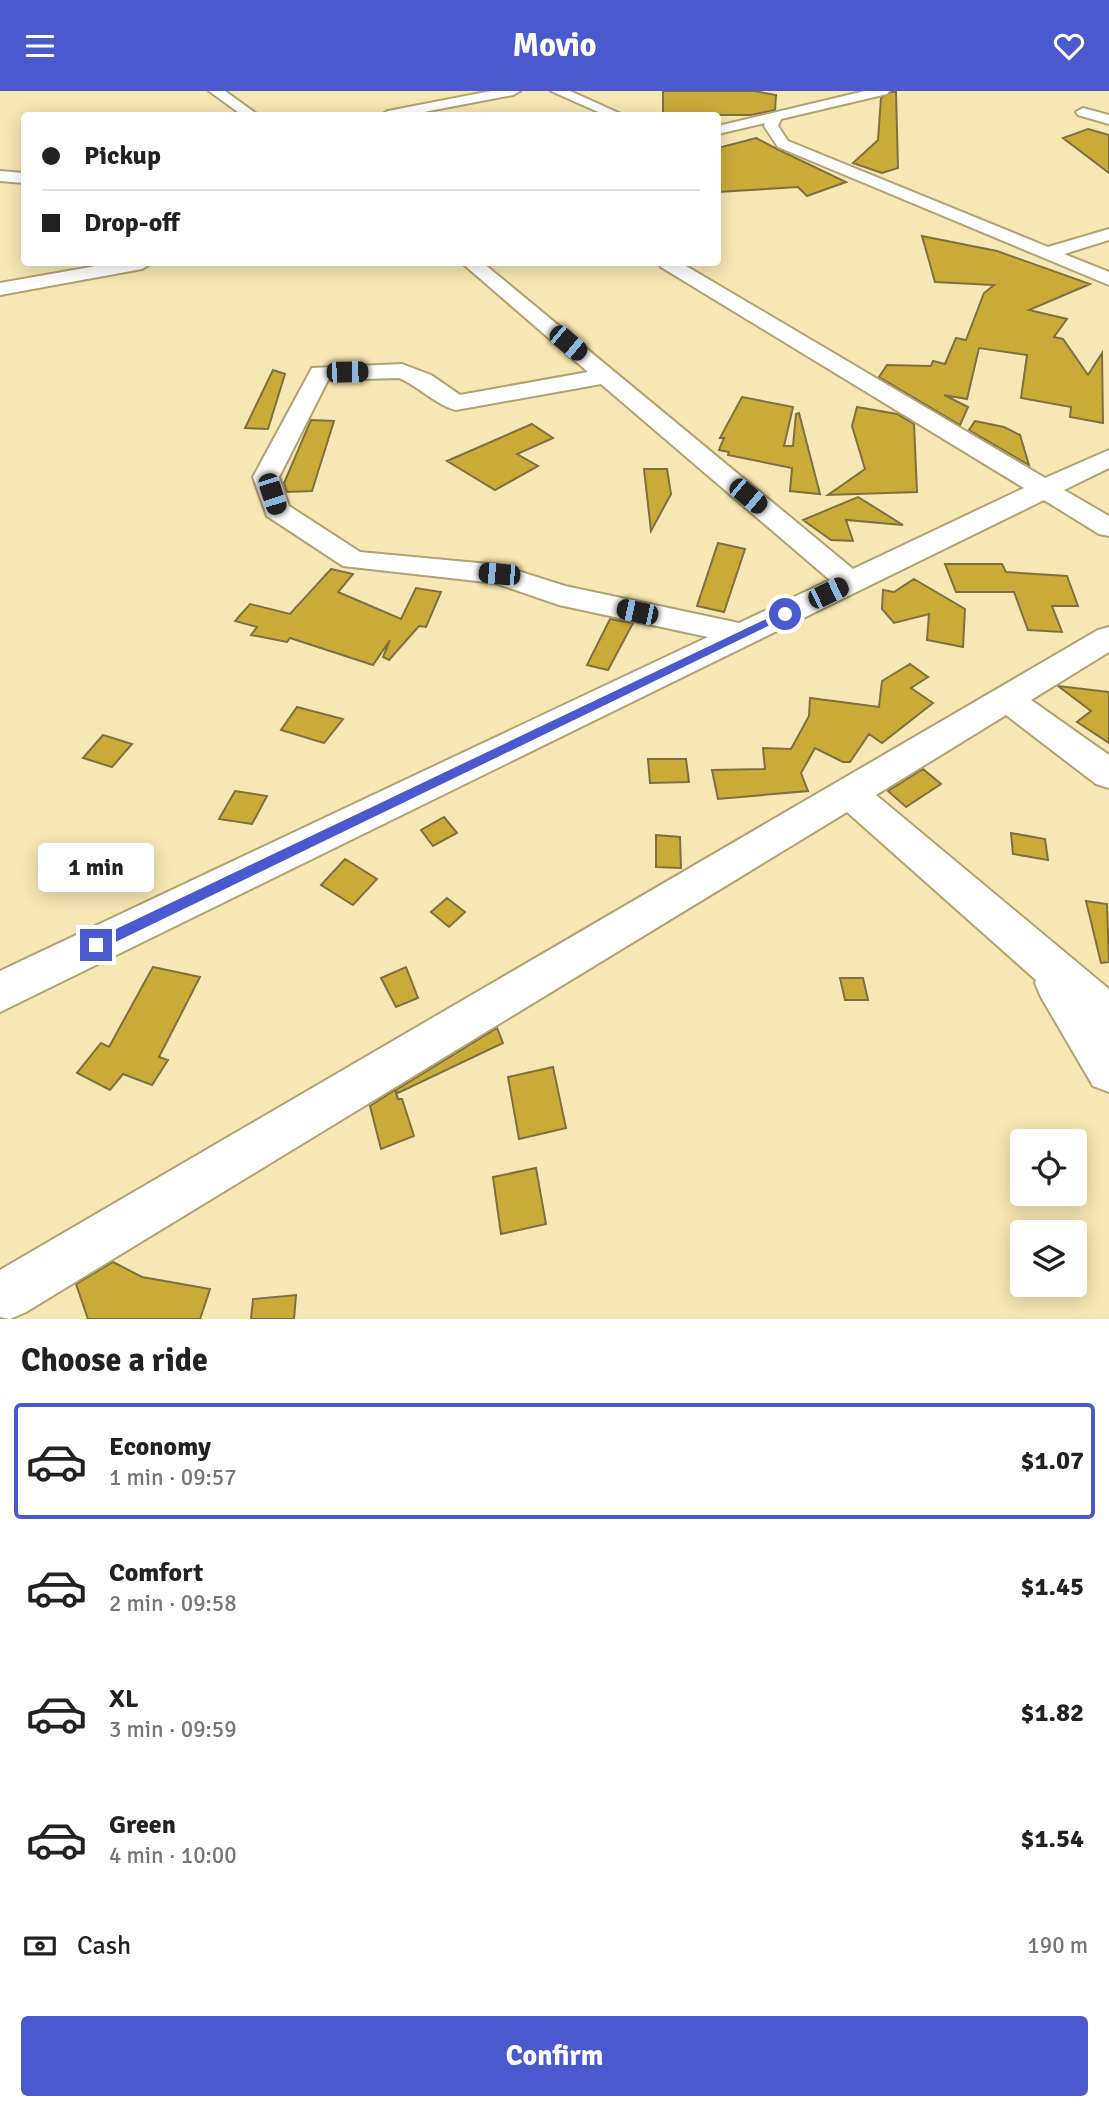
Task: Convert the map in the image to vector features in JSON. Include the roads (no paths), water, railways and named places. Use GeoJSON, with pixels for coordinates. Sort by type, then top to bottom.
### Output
{"type":"FeatureCollection","features":[{"type":"Feature","properties":{"kind":"street"},"geometry":{"type":"LineString","coordinates":[[216,91],[247,112]]}},
{"type":"Feature","properties":{"kind":"street"},"geometry":{"type":"LineString","coordinates":[[424,112],[513,91]]}},
{"type":"Feature","properties":{"kind":"street"},"geometry":{"type":"LineString","coordinates":[[558,91],[609,112]]}},
{"type":"Feature","properties":{"kind":"street"},"geometry":{"type":"LineString","coordinates":[[721,129],[883,91]]}},
{"type":"Feature","properties":{"kind":"street"},"geometry":{"type":"LineString","coordinates":[[391,98],[418,112]]}},
{"type":"Feature","properties":{"kind":"street"},"geometry":{"type":"LineString","coordinates":[[1083,112],[1109,120]]}},
{"type":"Feature","properties":{"kind":"street"},"geometry":{"type":"LineString","coordinates":[[774,118],[771,126],[783,144],[1109,279]]}},
{"type":"Feature","properties":{"kind":"street"},"geometry":{"type":"LineString","coordinates":[[0,176],[21,178]]}},
{"type":"Feature","properties":{"kind":"street"},"geometry":{"type":"LineString","coordinates":[[1047,253],[1109,234]]}},
{"type":"Feature","properties":{"kind":"street"},"geometry":{"type":"LineString","coordinates":[[0,289],[126,266]]}},
{"type":"Feature","properties":{"kind":"street"},"geometry":{"type":"LineString","coordinates":[[476,266],[850,582]]}},
{"type":"Feature","properties":{"kind":"street"},"geometry":{"type":"LineString","coordinates":[[673,266],[1109,528]]}},
{"type":"Feature","properties":{"kind":"street"},"geometry":{"type":"LineString","coordinates":[[606,376],[456,403],[423,380],[402,371],[320,373],[266,477],[277,510],[353,561],[499,574],[559,595],[742,634]]}},
{"type":"Feature","properties":{"kind":"street"},"geometry":{"type":"LineString","coordinates":[[0,992],[1109,458]]}},
{"type":"Feature","properties":{"kind":"street"},"geometry":{"type":"LineString","coordinates":[[8,1294],[1109,638]]}},
{"type":"Feature","properties":{"kind":"street"},"geometry":{"type":"LineString","coordinates":[[1007,699],[1109,774]]}},
{"type":"Feature","properties":{"kind":"street"},"geometry":{"type":"LineString","coordinates":[[849,793],[1109,1016]]}},
{"type":"Feature","properties":{"kind":"street"},"geometry":{"type":"LineString","coordinates":[[1041,957],[1109,1070]]}}]}
